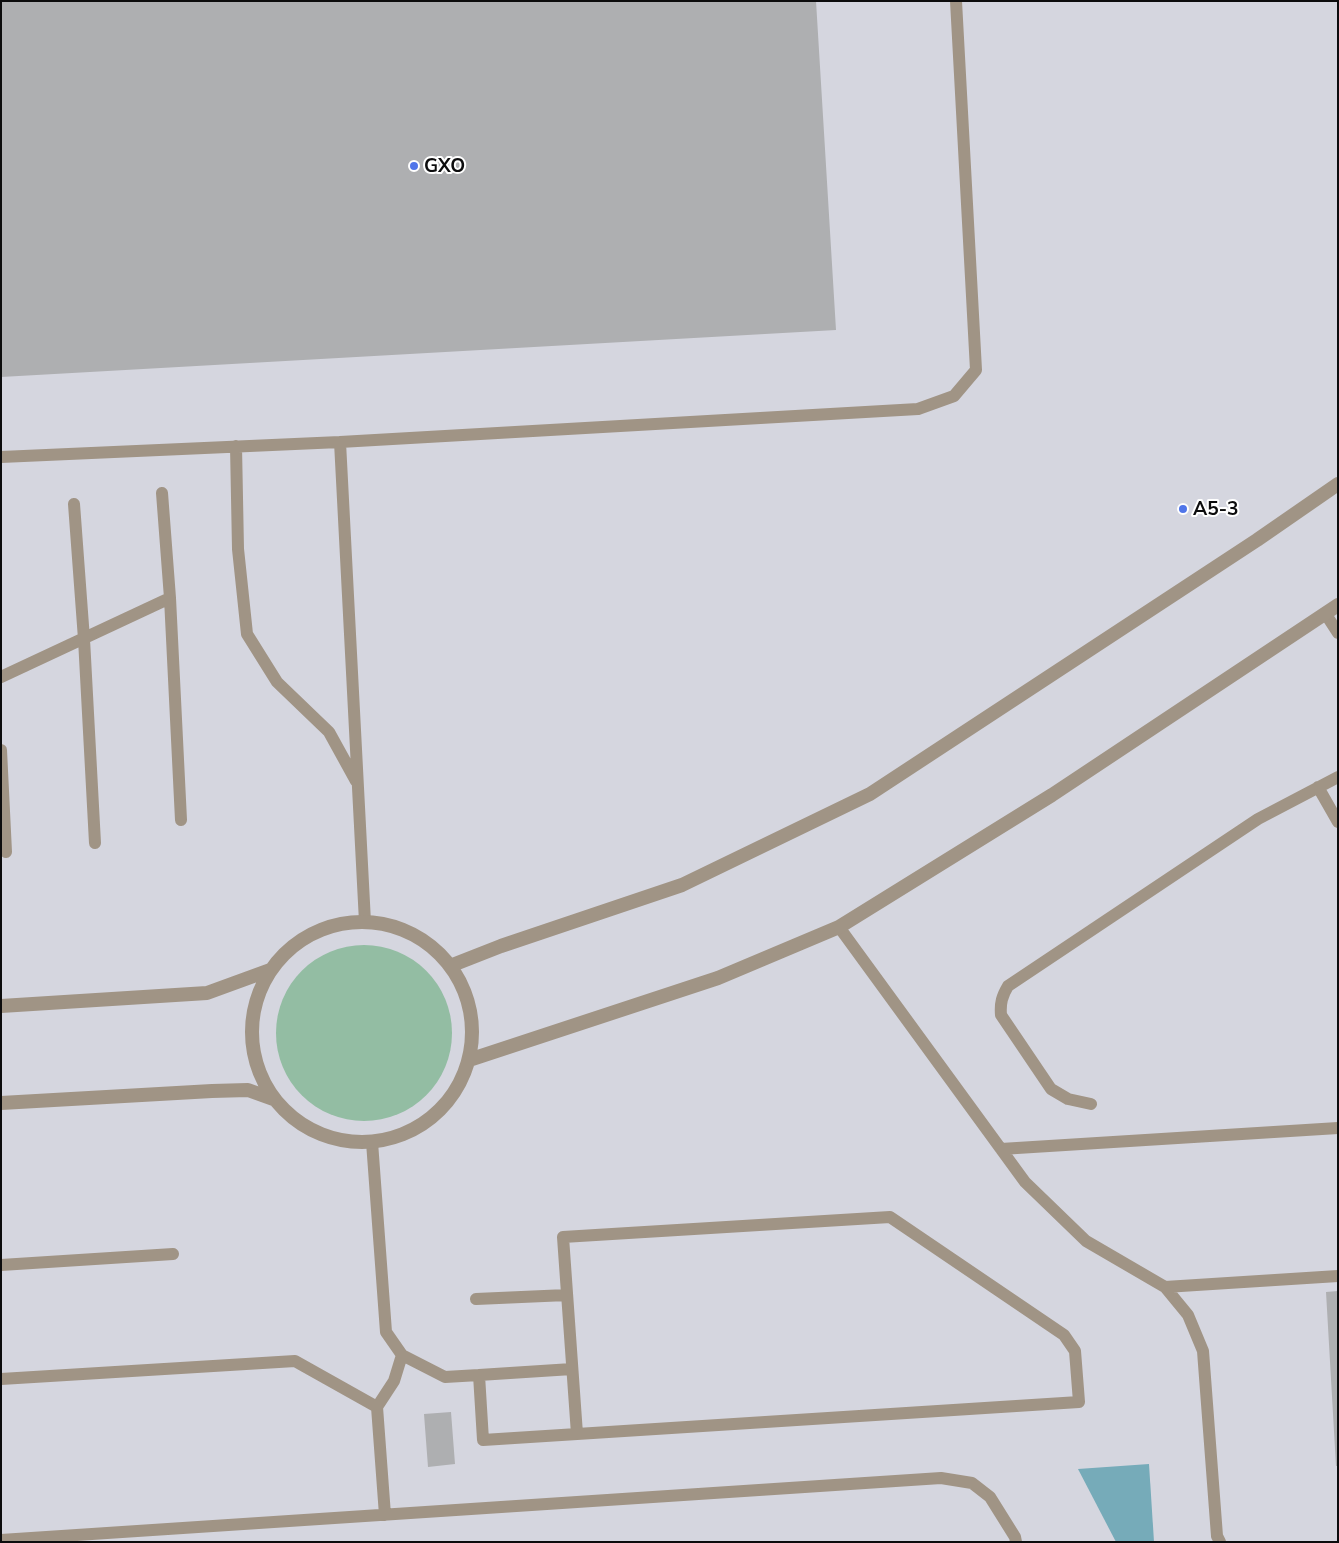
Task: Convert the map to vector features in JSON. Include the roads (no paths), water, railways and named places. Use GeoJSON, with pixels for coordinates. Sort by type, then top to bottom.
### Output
{"type":"FeatureCollection","features":[{"type":"Feature","properties":{"kind":"street"},"geometry":{"type":"LineString","coordinates":[[450,966],[510,943],[682,886],[870,794],[1257,540],[1338,484]]}},
{"type":"Feature","properties":{"kind":"street"},"geometry":{"type":"LineString","coordinates":[[469,1060],[718,978],[839,927],[1043,800],[1338,605]]}},
{"type":"Feature","properties":{"kind":"street"},"geometry":{"type":"LineString","coordinates":[[365,922],[398,927],[427,943],[450,966],[466,995],[472,1027],[469,1060],[456,1091],[433,1116],[405,1134],[372,1142],[344,1142],[317,1134],[293,1119],[273,1098],[257,1068],[250,1035],[255,1002],[270,970],[295,944],[328,927],[365,922]]}},
{"type":"Feature","properties":{"kind":"street"},"geometry":{"type":"LineString","coordinates":[[1,1006],[207,993],[270,970]]}},
{"type":"Feature","properties":{"kind":"street"},"geometry":{"type":"LineString","coordinates":[[1,1103],[248,1090],[273,1098]]}},
{"type":"Feature","properties":{"kind":"lane"},"geometry":{"type":"LineString","coordinates":[[1,456],[340,442],[918,409],[954,396],[976,370],[956,1]]}},
{"type":"Feature","properties":{"kind":"lane"},"geometry":{"type":"LineString","coordinates":[[340,442],[365,922]]}},
{"type":"Feature","properties":{"kind":"lane"},"geometry":{"type":"LineString","coordinates":[[236,446],[238,549],[247,634],[277,682],[329,732],[358,786]]}},
{"type":"Feature","properties":{"kind":"lane"},"geometry":{"type":"LineString","coordinates":[[162,493],[170,598],[181,820]]}},
{"type":"Feature","properties":{"kind":"lane"},"geometry":{"type":"LineString","coordinates":[[74,504],[84,639],[95,843]]}},
{"type":"Feature","properties":{"kind":"lane"},"geometry":{"type":"LineString","coordinates":[[1,677],[170,598]]}},
{"type":"Feature","properties":{"kind":"lane"},"geometry":{"type":"LineString","coordinates":[[1325,613],[1338,633]]}},
{"type":"Feature","properties":{"kind":"lane"},"geometry":{"type":"LineString","coordinates":[[1,750],[6,852]]}},
{"type":"Feature","properties":{"kind":"lane"},"geometry":{"type":"LineString","coordinates":[[1090,1104],[1068,1099],[1051,1089],[1001,1015],[1002,996],[1008,986],[1258,819],[1338,777]]}},
{"type":"Feature","properties":{"kind":"lane"},"geometry":{"type":"LineString","coordinates":[[1318,787],[1338,822]]}},
{"type":"Feature","properties":{"kind":"lane"},"geometry":{"type":"LineString","coordinates":[[839,927],[1025,1182],[1086,1241],[1165,1287],[1188,1315],[1203,1351],[1220,1542]]}},
{"type":"Feature","properties":{"kind":"lane"},"geometry":{"type":"LineString","coordinates":[[1001,1149],[1338,1128]]}},
{"type":"Feature","properties":{"kind":"lane"},"geometry":{"type":"LineString","coordinates":[[372,1142],[386,1332],[402,1355],[445,1377],[572,1369]]}},
{"type":"Feature","properties":{"kind":"lane"},"geometry":{"type":"LineString","coordinates":[[479,1375],[483,1440],[1079,1402],[1075,1351],[1064,1335],[890,1217],[563,1237],[576,1434]]}},
{"type":"Feature","properties":{"kind":"lane"},"geometry":{"type":"LineString","coordinates":[[1,1265],[173,1254]]}},
{"type":"Feature","properties":{"kind":"lane"},"geometry":{"type":"LineString","coordinates":[[1165,1287],[1338,1276]]}},
{"type":"Feature","properties":{"kind":"lane"},"geometry":{"type":"LineString","coordinates":[[476,1299],[567,1296]]}},
{"type":"Feature","properties":{"kind":"lane"},"geometry":{"type":"LineString","coordinates":[[385,1515],[377,1408],[394,1381],[402,1355]]}},
{"type":"Feature","properties":{"kind":"lane"},"geometry":{"type":"LineString","coordinates":[[1,1379],[295,1361],[377,1408]]}},
{"type":"Feature","properties":{"kind":"lane"},"geometry":{"type":"LineString","coordinates":[[1,1540],[941,1478],[972,1483],[990,1497],[1015,1537],[1016,1542]]}},
{"type":"Feature","properties":{"kind":"water"},"geometry":{"type":"Polygon","coordinates":[[[1149,1464],[1154,1542],[1116,1542],[1078,1469],[1149,1464]]]}},
{"type":"Feature","properties":{"kind":"place","name":"GXO"},"geometry":{"type":"Point","coordinates":[414,166]}},
{"type":"Feature","properties":{"kind":"place","name":"A5-3"},"geometry":{"type":"Point","coordinates":[1183,509]}}]}
